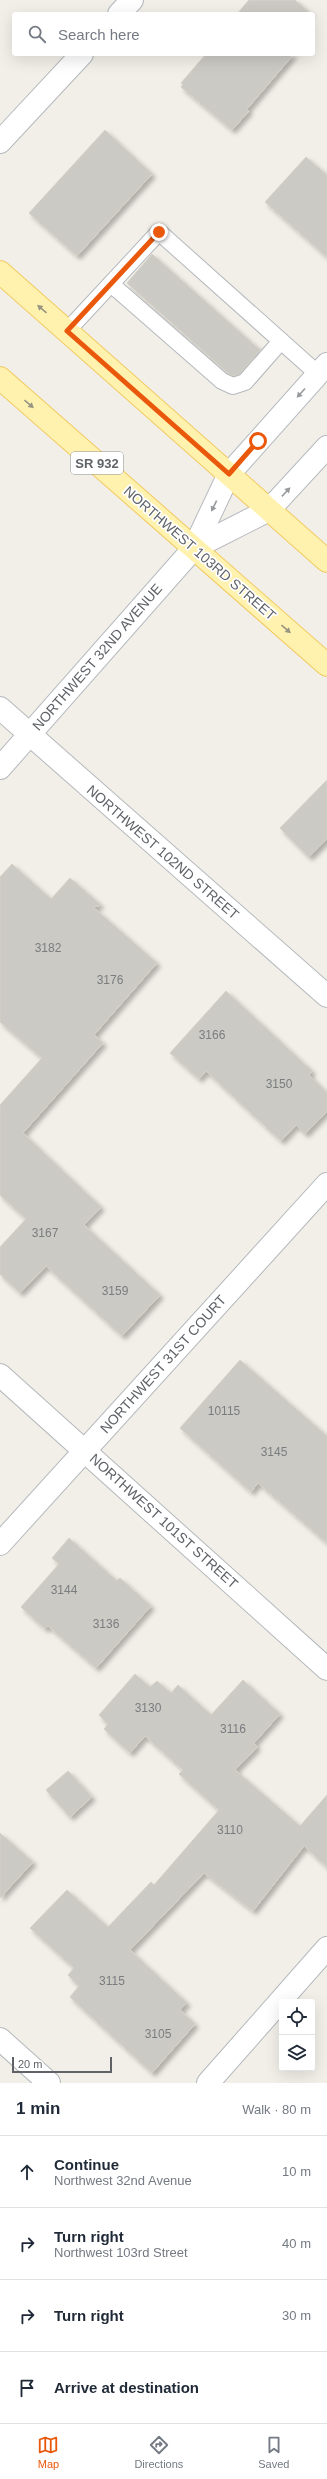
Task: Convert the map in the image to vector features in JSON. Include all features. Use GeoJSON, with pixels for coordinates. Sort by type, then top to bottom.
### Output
{"type":"FeatureCollection","features":[{"type":"Feature","properties":{"kind":"main road"},"geometry":{"type":"LineString","coordinates":[[0,272],[327,561]]}},
{"type":"Feature","properties":{"kind":"main road","name":"NORTHWEST 103RD STREET"},"geometry":{"type":"LineString","coordinates":[[0,378],[327,665]]}},
{"type":"Feature","properties":{"kind":"street"},"geometry":{"type":"LineString","coordinates":[[121,12],[132,0]]}},
{"type":"Feature","properties":{"kind":"street"},"geometry":{"type":"LineString","coordinates":[[0,142],[80,56]]}},
{"type":"Feature","properties":{"kind":"street","name":"NORTHWEST 32ND AVENUE"},"geometry":{"type":"LineString","coordinates":[[0,768],[194,548],[229,474],[322,369]]}},
{"type":"Feature","properties":{"kind":"street","name":"NORTHWEST 32ND AVENUE"},"geometry":{"type":"LineString","coordinates":[[194,548],[269,510],[327,447]]}},
{"type":"Feature","properties":{"kind":"street","name":"NORTHWEST 102ND STREET"},"geometry":{"type":"LineString","coordinates":[[0,708],[327,996]]}},
{"type":"Feature","properties":{"kind":"street","name":"NORTHWEST 31ST COURT"},"geometry":{"type":"LineString","coordinates":[[0,1544],[327,1184]]}},
{"type":"Feature","properties":{"kind":"street","name":"NORTHWEST 101ST STREET"},"geometry":{"type":"LineString","coordinates":[[0,1375],[85,1449],[327,1669]]}},
{"type":"Feature","properties":{"kind":"street"},"geometry":{"type":"LineString","coordinates":[[208,2083],[327,1948]]}},
{"type":"Feature","properties":{"kind":"street"},"geometry":{"type":"LineString","coordinates":[[0,2039],[50,2083]]}},
{"type":"Feature","properties":{"kind":"lane"},"geometry":{"type":"LineString","coordinates":[[67,331],[159,232],[281,341],[322,369]]}},
{"type":"Feature","properties":{"kind":"lane"},"geometry":{"type":"LineString","coordinates":[[111,284],[222,382],[233,386],[245,382],[281,341]]}},
{"type":"Feature","properties":{"kind":"building"},"geometry":{"type":"Polygon","coordinates":[[[249,0],[295,0],[309,12],[239,12],[249,0]]]}},
{"type":"Feature","properties":{"kind":"building"},"geometry":{"type":"Polygon","coordinates":[[[204,56],[292,56],[247,109],[249,111],[232,130],[181,87],[183,84],[181,83],[204,56]]]}},
{"type":"Feature","properties":{"kind":"building"},"geometry":{"type":"Polygon","coordinates":[[[105,130],[152,174],[77,256],[29,213],[105,130]]]}},
{"type":"Feature","properties":{"kind":"building"},"geometry":{"type":"Polygon","coordinates":[[[306,157],[327,175],[327,257],[265,202],[306,157]]]}},
{"type":"Feature","properties":{"kind":"building"},"geometry":{"type":"Polygon","coordinates":[[[152,254],[260,350],[240,374],[234,376],[229,374],[127,283],[152,254]]]}},
{"type":"Feature","properties":{"kind":"building"},"geometry":{"type":"Polygon","coordinates":[[[327,780],[327,839],[309,857],[280,828],[327,780]]]}},
{"type":"Feature","properties":{"kind":"building"},"geometry":{"type":"Polygon","coordinates":[[[12,864],[51,899],[70,878],[101,905],[93,907],[157,963],[94,1035],[103,1043],[23,1133],[101,1207],[84,1225],[160,1295],[122,1336],[46,1266],[20,1293],[0,1274],[0,1247],[26,1219],[0,1195],[0,1105],[42,1058],[0,1022],[0,877],[12,864]]]}},
{"type":"Feature","properties":{"kind":"building"},"geometry":{"type":"Polygon","coordinates":[[[226,991],[312,1071],[309,1075],[327,1093],[327,1111],[305,1134],[296,1125],[281,1141],[206,1071],[199,1079],[170,1053],[226,991]]]}},
{"type":"Feature","properties":{"kind":"building"},"geometry":{"type":"Polygon","coordinates":[[[240,1360],[327,1436],[327,1543],[258,1483],[251,1492],[180,1428],[240,1360]]]}},
{"type":"Feature","properties":{"kind":"building"},"geometry":{"type":"Polygon","coordinates":[[[69,1538],[117,1581],[120,1578],[151,1606],[96,1668],[48,1626],[45,1629],[21,1607],[59,1564],[52,1558],[69,1538]]]}},
{"type":"Feature","properties":{"kind":"building"},"geometry":{"type":"Polygon","coordinates":[[[135,1674],[150,1687],[157,1681],[171,1693],[178,1685],[211,1715],[243,1680],[280,1714],[254,1743],[257,1747],[235,1770],[300,1826],[327,1795],[327,1867],[304,1846],[253,1911],[204,1873],[130,1950],[187,2003],[180,2010],[195,2024],[152,2073],[70,1997],[79,1986],[68,1975],[74,1968],[30,1928],[67,1890],[108,1927],[151,1882],[154,1885],[219,1810],[179,1774],[183,1770],[145,1736],[130,1753],[104,1729],[108,1724],[99,1715],[135,1674]]]}},
{"type":"Feature","properties":{"kind":"building"},"geometry":{"type":"Polygon","coordinates":[[[68,1771],[92,1797],[70,1817],[46,1790],[68,1771]]]}},
{"type":"Feature","properties":{"kind":"building"},"geometry":{"type":"Polygon","coordinates":[[[0,1833],[33,1862],[0,1898],[0,1833]]]}},
{"type":"Feature","properties":{"kind":"route"},"geometry":{"type":"LineString","coordinates":[[159,232],[67,331],[229,474],[258,441]]}}]}
